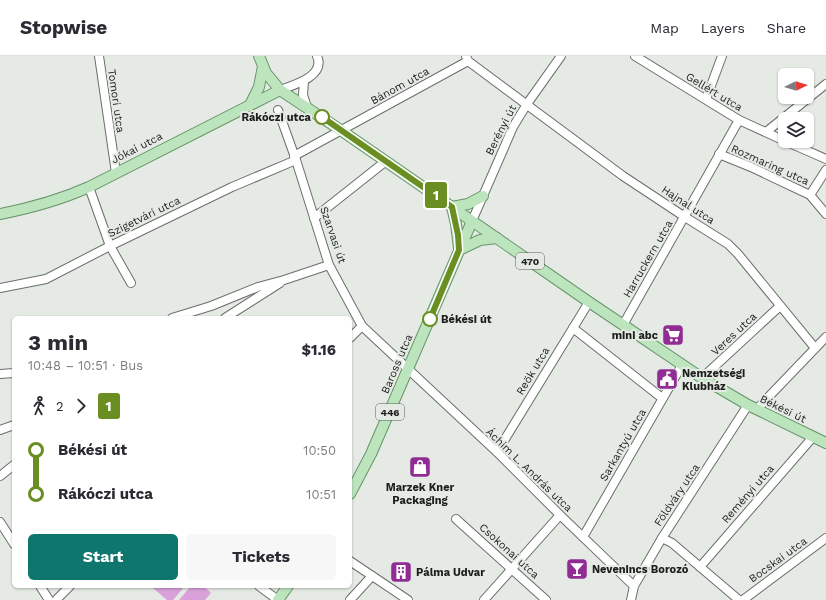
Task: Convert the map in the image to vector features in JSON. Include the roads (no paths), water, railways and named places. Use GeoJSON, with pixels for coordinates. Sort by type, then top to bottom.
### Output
{"type":"FeatureCollection","features":[{"type":"Feature","properties":{"kind":"main road"},"geometry":{"type":"LineString","coordinates":[[261,61],[266,73],[280,90],[342,130],[472,220]]}},
{"type":"Feature","properties":{"kind":"main road"},"geometry":{"type":"LineString","coordinates":[[251,103],[259,87],[261,61]]}},
{"type":"Feature","properties":{"kind":"main road","name":"Jókai utca"},"geometry":{"type":"LineString","coordinates":[[0,214],[38,206],[71,195],[251,103],[280,90]]}},
{"type":"Feature","properties":{"kind":"main road"},"geometry":{"type":"LineString","coordinates":[[452,207],[468,204],[483,196]]}},
{"type":"Feature","properties":{"kind":"main road","name":"446"},"geometry":{"type":"LineString","coordinates":[[452,207],[457,230],[459,250]]}},
{"type":"Feature","properties":{"kind":"main road","name":"Békési út"},"geometry":{"type":"LineString","coordinates":[[472,220],[588,302],[702,378],[753,407],[826,443]]}},
{"type":"Feature","properties":{"kind":"main road","name":"Baross utca"},"geometry":{"type":"LineString","coordinates":[[352,490],[369,459],[472,220]]}},
{"type":"Feature","properties":{"kind":"main road"},"geometry":{"type":"LineString","coordinates":[[459,250],[480,240],[497,238]]}},
{"type":"Feature","properties":{"kind":"main road"},"geometry":{"type":"LineString","coordinates":[[278,600],[287,588]]}},
{"type":"Feature","properties":{"kind":"street","name":"Tomori utca"},"geometry":{"type":"LineString","coordinates":[[99,56],[116,173]]}},
{"type":"Feature","properties":{"kind":"street"},"geometry":{"type":"LineString","coordinates":[[280,90],[304,81],[314,73],[318,69],[319,64],[317,56]]}},
{"type":"Feature","properties":{"kind":"street","name":"Berényi út"},"geometry":{"type":"LineString","coordinates":[[472,220],[506,141],[527,104],[561,56]]}},
{"type":"Feature","properties":{"kind":"street"},"geometry":{"type":"LineString","coordinates":[[706,99],[722,56]]}},
{"type":"Feature","properties":{"kind":"street","name":"Gellért utca"},"geometry":{"type":"LineString","coordinates":[[637,57],[739,120],[778,138]]}},
{"type":"Feature","properties":{"kind":"street","name":"Hajnal utca"},"geometry":{"type":"LineString","coordinates":[[467,58],[623,176],[728,244],[738,254],[815,348]]}},
{"type":"Feature","properties":{"kind":"street","name":"Bánom utca"},"geometry":{"type":"LineString","coordinates":[[295,158],[467,58]]}},
{"type":"Feature","properties":{"kind":"street"},"geometry":{"type":"LineString","coordinates":[[304,81],[303,95],[307,107]]}},
{"type":"Feature","properties":{"kind":"street"},"geometry":{"type":"LineString","coordinates":[[766,132],[826,84]]}},
{"type":"Feature","properties":{"kind":"street","name":"Szarvasi út"},"geometry":{"type":"LineString","coordinates":[[278,110],[329,265],[362,326],[408,370]]}},
{"type":"Feature","properties":{"kind":"street","name":"Harruckern utca"},"geometry":{"type":"LineString","coordinates":[[623,325],[739,120]]}},
{"type":"Feature","properties":{"kind":"street","name":"Gellért utca"},"geometry":{"type":"LineString","coordinates":[[801,148],[826,159]]}},
{"type":"Feature","properties":{"kind":"street","name":"Rozmaring utca"},"geometry":{"type":"LineString","coordinates":[[719,154],[751,167],[810,195],[826,214]]}},
{"type":"Feature","properties":{"kind":"street","name":"Szigetvári utca"},"geometry":{"type":"LineString","coordinates":[[0,288],[46,279],[110,246],[295,158]]}},
{"type":"Feature","properties":{"kind":"street"},"geometry":{"type":"LineString","coordinates":[[314,218],[386,161]]}},
{"type":"Feature","properties":{"kind":"street"},"geometry":{"type":"LineString","coordinates":[[810,195],[826,170]]}},
{"type":"Feature","properties":{"kind":"street"},"geometry":{"type":"LineString","coordinates":[[89,187],[110,246],[131,283]]}},
{"type":"Feature","properties":{"kind":"street"},"geometry":{"type":"LineString","coordinates":[[178,316],[211,306],[258,287],[329,265]]}},
{"type":"Feature","properties":{"kind":"street"},"geometry":{"type":"LineString","coordinates":[[228,316],[284,280]]}},
{"type":"Feature","properties":{"kind":"street"},"geometry":{"type":"LineString","coordinates":[[231,298],[236,311]]}},
{"type":"Feature","properties":{"kind":"street","name":"Reök utca"},"geometry":{"type":"LineString","coordinates":[[497,452],[588,302]]}},
{"type":"Feature","properties":{"kind":"street","name":"Veres utca"},"geometry":{"type":"LineString","coordinates":[[702,378],[780,306]]}},
{"type":"Feature","properties":{"kind":"street"},"geometry":{"type":"LineString","coordinates":[[352,336],[362,326]]}},
{"type":"Feature","properties":{"kind":"street"},"geometry":{"type":"LineString","coordinates":[[572,328],[662,398]]}},
{"type":"Feature","properties":{"kind":"street","name":"Földváry utca"},"geometry":{"type":"LineString","coordinates":[[631,600],[634,586],[662,538],[753,407],[826,336]]}},
{"type":"Feature","properties":{"kind":"street","name":"Sarkantyú utca"},"geometry":{"type":"LineString","coordinates":[[583,537],[682,364]]}},
{"type":"Feature","properties":{"kind":"street","name":"Áchim L. András utca"},"geometry":{"type":"LineString","coordinates":[[408,370],[497,452],[634,586]]}},
{"type":"Feature","properties":{"kind":"street"},"geometry":{"type":"LineString","coordinates":[[0,374],[12,373]]}},
{"type":"Feature","properties":{"kind":"street"},"geometry":{"type":"LineString","coordinates":[[0,430],[12,426]]}},
{"type":"Feature","properties":{"kind":"street","name":"Reményi utca"},"geometry":{"type":"LineString","coordinates":[[700,567],[813,437]]}},
{"type":"Feature","properties":{"kind":"street"},"geometry":{"type":"LineString","coordinates":[[0,476],[12,467]]}},
{"type":"Feature","properties":{"kind":"street"},"geometry":{"type":"LineString","coordinates":[[484,600],[560,515]]}},
{"type":"Feature","properties":{"kind":"street","name":"Csokonai utca"},"geometry":{"type":"LineString","coordinates":[[456,519],[546,600]]}},
{"type":"Feature","properties":{"kind":"street"},"geometry":{"type":"LineString","coordinates":[[0,522],[12,541]]}},
{"type":"Feature","properties":{"kind":"street"},"geometry":{"type":"LineString","coordinates":[[662,538],[672,543],[739,600]]}},
{"type":"Feature","properties":{"kind":"street","name":"Bocskai utca"},"geometry":{"type":"LineString","coordinates":[[743,600],[826,538]]}},
{"type":"Feature","properties":{"kind":"street"},"geometry":{"type":"LineString","coordinates":[[352,562],[408,600]]}},
{"type":"Feature","properties":{"kind":"street"},"geometry":{"type":"LineString","coordinates":[[350,600],[372,576]]}},
{"type":"Feature","properties":{"kind":"street"},"geometry":{"type":"LineString","coordinates":[[41,588],[49,600]]}},
{"type":"Feature","properties":{"kind":"street"},"geometry":{"type":"LineString","coordinates":[[56,600],[68,588]]}},
{"type":"Feature","properties":{"kind":"street"},"geometry":{"type":"LineString","coordinates":[[262,588],[278,600]]}},
{"type":"Feature","properties":{"kind":"street"},"geometry":{"type":"LineString","coordinates":[[752,593],[758,600]]}},
{"type":"Feature","properties":{"kind":"place","name":"Rákóczi utca"},"geometry":{"type":"Point","coordinates":[322,117]}},
{"type":"Feature","properties":{"kind":"place","name":"Békési út"},"geometry":{"type":"Point","coordinates":[430,319]}},
{"type":"Feature","properties":{"kind":"place","name":"mini abc"},"geometry":{"type":"Point","coordinates":[673,335]}},
{"type":"Feature","properties":{"kind":"place","name":"Nemzetségi Klubház"},"geometry":{"type":"Point","coordinates":[667,379]}},
{"type":"Feature","properties":{"kind":"place","name":"Marzek Kner Packaging"},"geometry":{"type":"Point","coordinates":[420,467]}},
{"type":"Feature","properties":{"kind":"place","name":"Nevenincs Borozó"},"geometry":{"type":"Point","coordinates":[577,569]}},
{"type":"Feature","properties":{"kind":"place","name":"Pálma Udvar"},"geometry":{"type":"Point","coordinates":[401,572]}}]}
